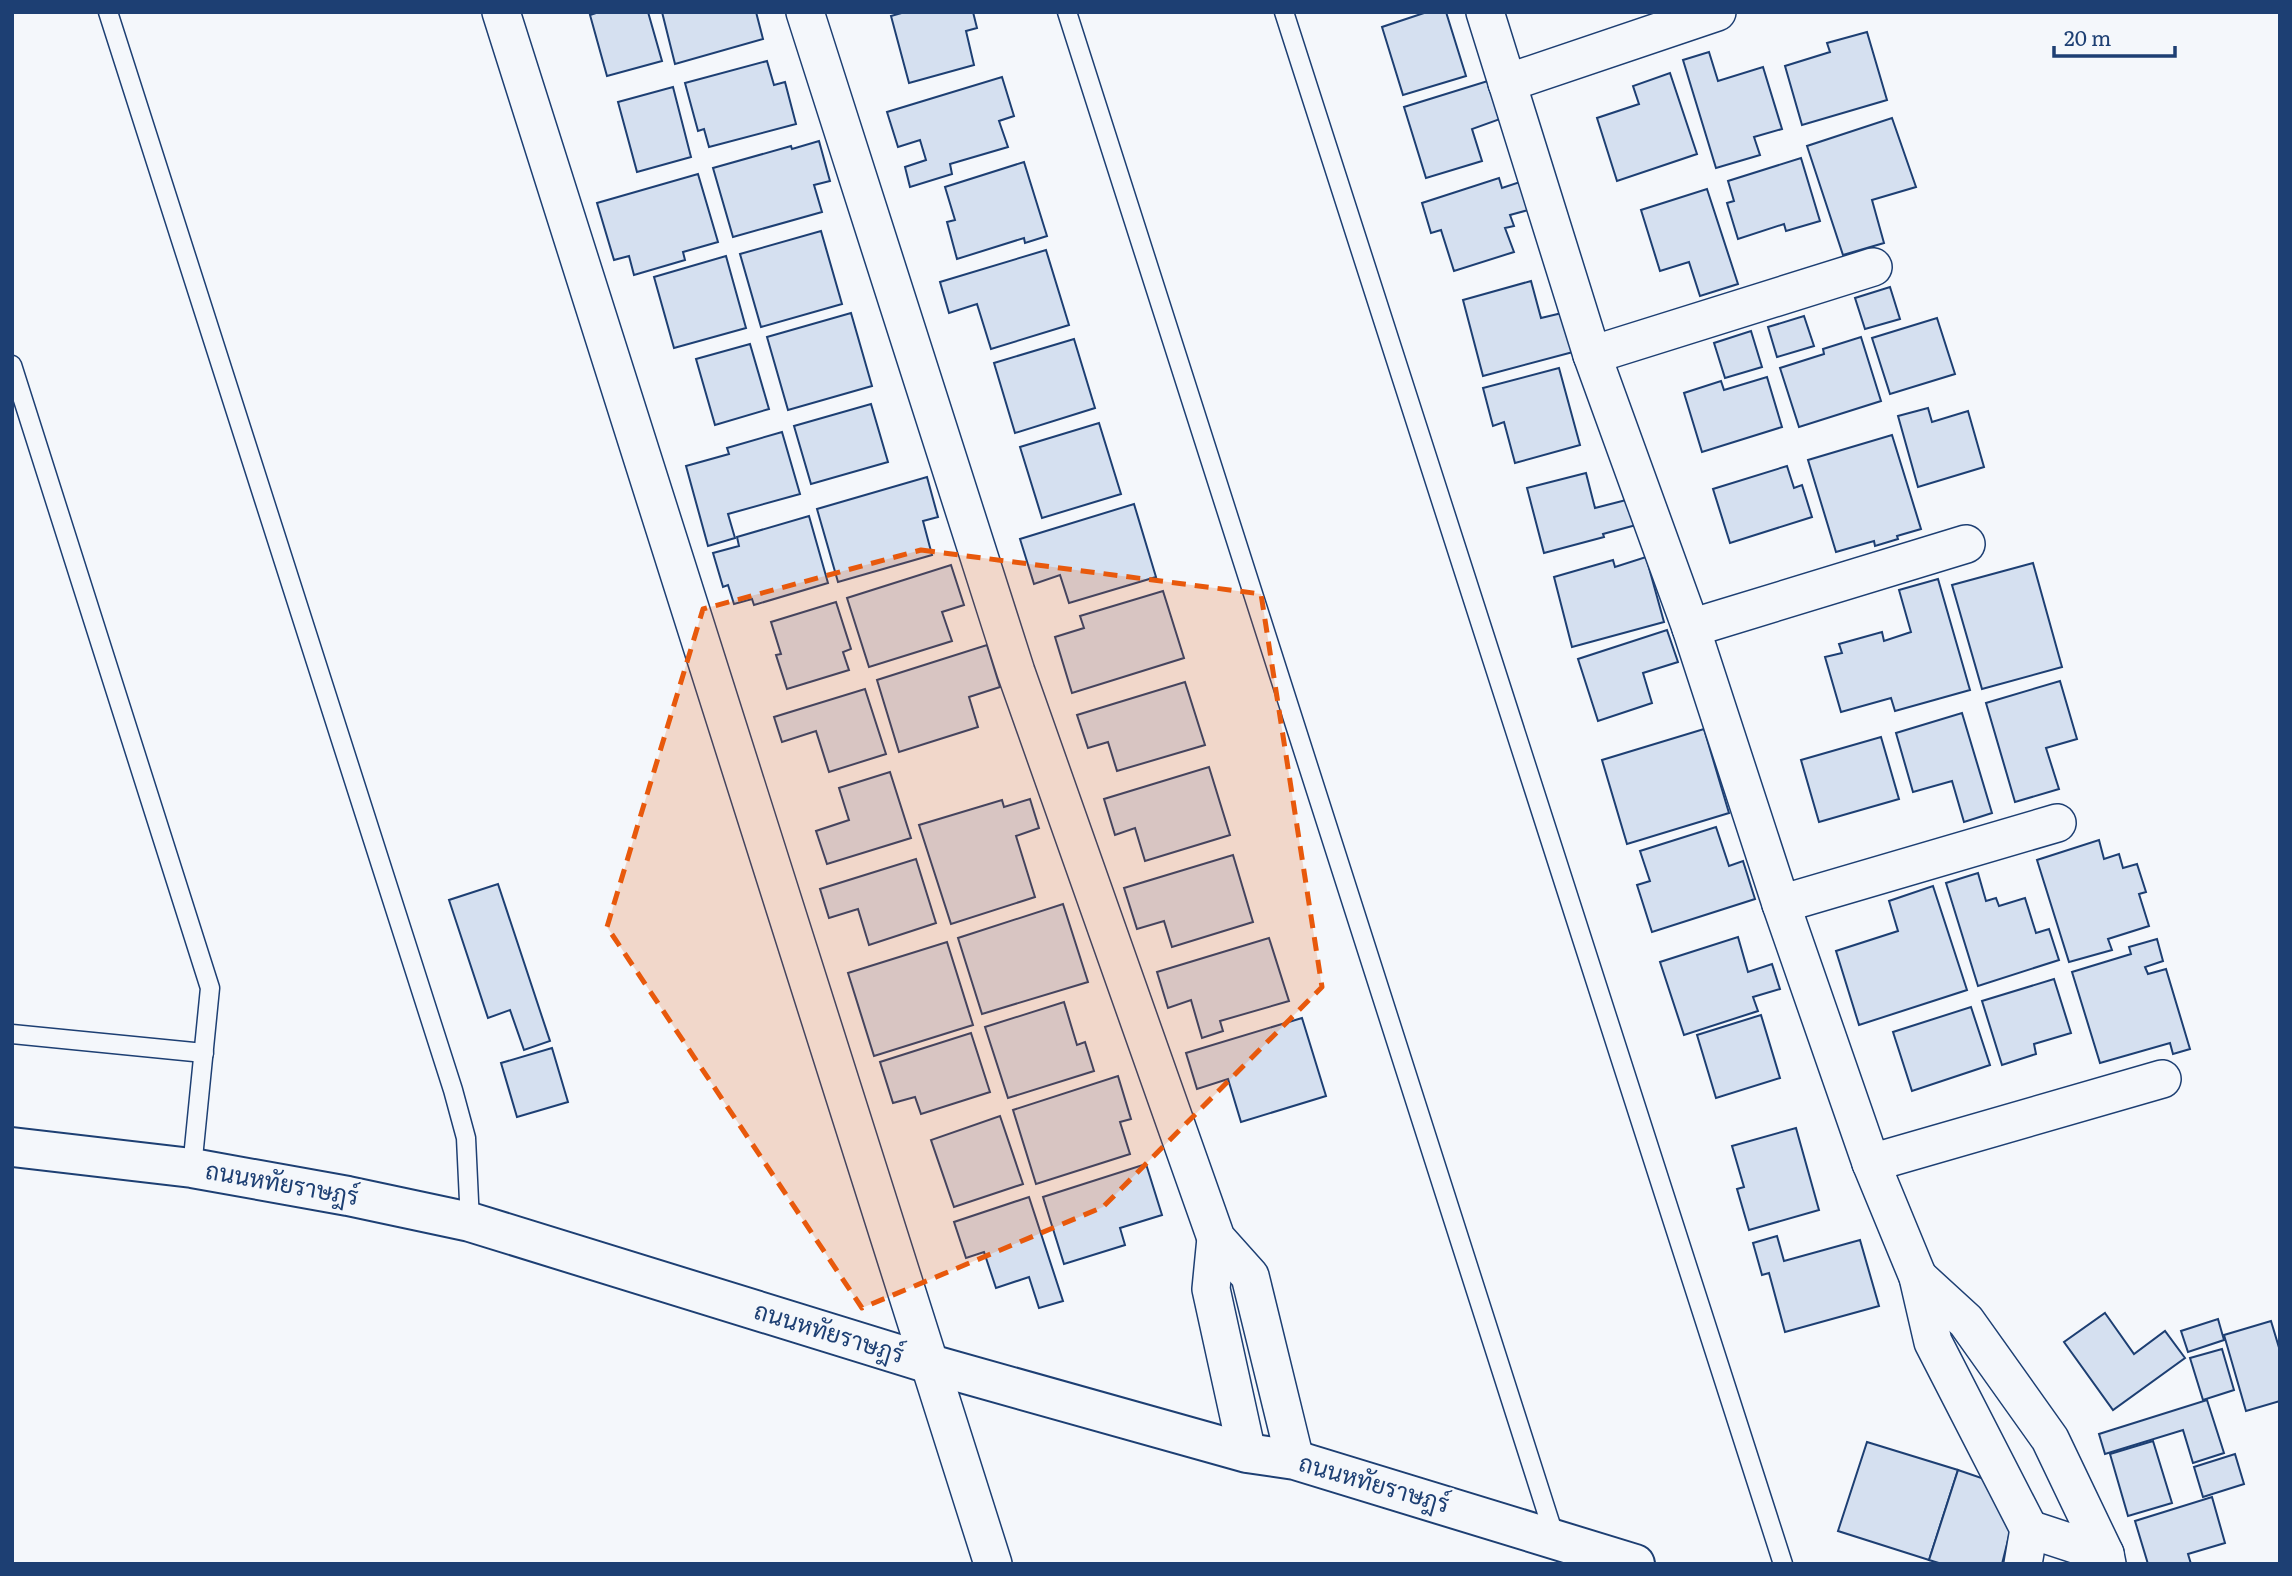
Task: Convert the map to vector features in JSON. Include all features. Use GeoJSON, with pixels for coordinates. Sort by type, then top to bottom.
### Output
{"type":"FeatureCollection","features":[{"type":"Feature","properties":{"kind":"main road","name":"ถนนหทัยราษฎร์"},"geometry":{"type":"LineString","coordinates":[[12,1147],[192,1168],[348,1196],[470,1222],[930,1364],[1247,1453],[1295,1460],[1635,1564]]}},
{"type":"Feature","properties":{"kind":"street"},"geometry":{"type":"LineString","coordinates":[[501,12],[993,1564]]}},
{"type":"Feature","properties":{"kind":"street"},"geometry":{"type":"LineString","coordinates":[[805,12],[1016,672],[1216,1237],[1250,1276],[1295,1460]]}},
{"type":"Feature","properties":{"kind":"street"},"geometry":{"type":"LineString","coordinates":[[1485,12],[1592,355],[1691,628],[1781,904],[1871,1163],[1918,1277],[1933,1342],[2026,1546],[2106,1559]]}},
{"type":"Feature","properties":{"kind":"street"},"geometry":{"type":"LineString","coordinates":[[1507,83],[1717,12]]}},
{"type":"Feature","properties":{"kind":"street"},"geometry":{"type":"LineString","coordinates":[[1592,355],[1873,267]]}},
{"type":"Feature","properties":{"kind":"street"},"geometry":{"type":"LineString","coordinates":[[1691,628],[1966,544]]}},
{"type":"Feature","properties":{"kind":"street"},"geometry":{"type":"LineString","coordinates":[[1781,904],[2057,823]]}},
{"type":"Feature","properties":{"kind":"street"},"geometry":{"type":"LineString","coordinates":[[1871,1163],[2162,1079]]}},
{"type":"Feature","properties":{"kind":"street"},"geometry":{"type":"LineString","coordinates":[[1216,1237],[1211,1289],[1247,1453]]}},
{"type":"Feature","properties":{"kind":"street"},"geometry":{"type":"LineString","coordinates":[[1918,1277],[1966,1321],[2050,1439],[2106,1559]]}},
{"type":"Feature","properties":{"kind":"lane"},"geometry":{"type":"LineString","coordinates":[[108,12],[453,1090],[466,1138],[470,1222]]}},
{"type":"Feature","properties":{"kind":"lane"},"geometry":{"type":"LineString","coordinates":[[1067,12],[1556,1538]]}},
{"type":"Feature","properties":{"kind":"lane"},"geometry":{"type":"LineString","coordinates":[[1284,12],[1783,1564]]}},
{"type":"Feature","properties":{"kind":"lane"},"geometry":{"type":"LineString","coordinates":[[12,365],[15,387],[210,988],[192,1168]]}},
{"type":"Feature","properties":{"kind":"lane"},"geometry":{"type":"LineString","coordinates":[[12,1034],[204,1052]]}},
{"type":"Feature","properties":{"kind":"highlighted area"},"geometry":{"type":"Polygon","coordinates":[[[921,550],[1261,594],[1322,987],[1103,1207],[862,1308],[607,927],[703,609],[921,550]]]}},
{"type":"Feature","properties":{"kind":"building"},"geometry":{"type":"Polygon","coordinates":[[[599,12],[648,12],[662,61],[607,76],[590,15],[599,12]]]}},
{"type":"Feature","properties":{"kind":"building"},"geometry":{"type":"Polygon","coordinates":[[[662,12],[756,12],[763,39],[675,64],[662,12]]]}},
{"type":"Feature","properties":{"kind":"building"},"geometry":{"type":"Polygon","coordinates":[[[905,12],[973,12],[977,28],[966,31],[974,65],[909,83],[891,16],[905,12]]]}},
{"type":"Feature","properties":{"kind":"building"},"geometry":{"type":"Polygon","coordinates":[[[1427,12],[1446,12],[1466,76],[1403,95],[1382,27],[1427,12]]]}},
{"type":"Feature","properties":{"kind":"building"},"geometry":{"type":"Polygon","coordinates":[[[1867,32],[1887,100],[1802,125],[1785,66],[1830,52],[1827,43],[1867,32]]]}},
{"type":"Feature","properties":{"kind":"building"},"geometry":{"type":"Polygon","coordinates":[[[1709,52],[1718,81],[1763,67],[1782,129],[1754,137],[1760,155],[1716,168],[1683,60],[1709,52]]]}},
{"type":"Feature","properties":{"kind":"building"},"geometry":{"type":"Polygon","coordinates":[[[767,61],[774,85],[785,82],[796,124],[709,147],[704,129],[698,131],[685,83],[767,61]]]}},
{"type":"Feature","properties":{"kind":"building"},"geometry":{"type":"Polygon","coordinates":[[[1670,73],[1697,154],[1617,181],[1597,118],[1639,104],[1633,86],[1670,73]]]}},
{"type":"Feature","properties":{"kind":"building"},"geometry":{"type":"Polygon","coordinates":[[[1002,77],[1014,116],[999,121],[1008,147],[950,164],[952,174],[910,187],[905,167],[926,160],[920,140],[898,147],[887,112],[1002,77]]]}},
{"type":"Feature","properties":{"kind":"building"},"geometry":{"type":"Polygon","coordinates":[[[1491,80],[1503,118],[1472,129],[1482,161],[1426,178],[1404,107],[1491,80]]]}},
{"type":"Feature","properties":{"kind":"building"},"geometry":{"type":"Polygon","coordinates":[[[673,87],[691,157],[637,172],[618,102],[673,87]]]}},
{"type":"Feature","properties":{"kind":"building"},"geometry":{"type":"Polygon","coordinates":[[[1892,118],[1916,187],[1872,200],[1884,243],[1843,255],[1807,146],[1892,118]]]}},
{"type":"Feature","properties":{"kind":"building"},"geometry":{"type":"Polygon","coordinates":[[[819,141],[830,181],[814,185],[822,212],[733,237],[713,168],[819,141]]]}},
{"type":"Feature","properties":{"kind":"building"},"geometry":{"type":"Polygon","coordinates":[[[1801,158],[1820,221],[1786,231],[1784,224],[1738,239],[1727,203],[1734,201],[1728,181],[1801,158]]]}},
{"type":"Feature","properties":{"kind":"building"},"geometry":{"type":"Polygon","coordinates":[[[1024,162],[1047,236],[1025,243],[1024,238],[957,259],[947,222],[955,220],[945,187],[1024,162]]]}},
{"type":"Feature","properties":{"kind":"building"},"geometry":{"type":"Polygon","coordinates":[[[698,174],[718,242],[683,252],[685,260],[634,275],[629,256],[614,260],[597,203],[698,174]]]}},
{"type":"Feature","properties":{"kind":"building"},"geometry":{"type":"Polygon","coordinates":[[[1499,178],[1502,188],[1523,181],[1532,209],[1510,215],[1514,226],[1505,228],[1514,252],[1454,271],[1441,230],[1431,233],[1422,203],[1499,178]]]}},
{"type":"Feature","properties":{"kind":"building"},"geometry":{"type":"Polygon","coordinates":[[[1707,189],[1738,284],[1700,296],[1689,262],[1660,271],[1641,210],[1707,189]]]}},
{"type":"Feature","properties":{"kind":"building"},"geometry":{"type":"Polygon","coordinates":[[[821,231],[842,304],[761,327],[740,254],[821,231]]]}},
{"type":"Feature","properties":{"kind":"building"},"geometry":{"type":"Polygon","coordinates":[[[1046,250],[1069,325],[991,349],[977,304],[949,313],[940,282],[1046,250]]]}},
{"type":"Feature","properties":{"kind":"building"},"geometry":{"type":"Polygon","coordinates":[[[726,256],[746,328],[674,348],[654,277],[726,256]]]}},
{"type":"Feature","properties":{"kind":"building"},"geometry":{"type":"Polygon","coordinates":[[[1531,281],[1541,318],[1562,313],[1573,352],[1483,376],[1463,300],[1531,281]]]}},
{"type":"Feature","properties":{"kind":"building"},"geometry":{"type":"Polygon","coordinates":[[[1890,287],[1900,319],[1865,329],[1855,298],[1890,287]]]}},
{"type":"Feature","properties":{"kind":"building"},"geometry":{"type":"Polygon","coordinates":[[[851,313],[872,386],[788,410],[767,337],[851,313]]]}},
{"type":"Feature","properties":{"kind":"building"},"geometry":{"type":"Polygon","coordinates":[[[1804,316],[1814,346],[1777,357],[1768,327],[1804,316]]]}},
{"type":"Feature","properties":{"kind":"building"},"geometry":{"type":"Polygon","coordinates":[[[1937,318],[1955,374],[1890,394],[1872,338],[1937,318]]]}},
{"type":"Feature","properties":{"kind":"building"},"geometry":{"type":"Polygon","coordinates":[[[1751,331],[1762,367],[1725,378],[1714,343],[1751,331]]]}},
{"type":"Feature","properties":{"kind":"building"},"geometry":{"type":"Polygon","coordinates":[[[1861,337],[1881,401],[1799,427],[1780,368],[1824,354],[1823,349],[1861,337]]]}},
{"type":"Feature","properties":{"kind":"building"},"geometry":{"type":"Polygon","coordinates":[[[1074,339],[1095,408],[1015,433],[994,363],[1074,339]]]}},
{"type":"Feature","properties":{"kind":"building"},"geometry":{"type":"Polygon","coordinates":[[[750,344],[769,409],[715,425],[696,359],[750,344]]]}},
{"type":"Feature","properties":{"kind":"building"},"geometry":{"type":"Polygon","coordinates":[[[1559,368],[1580,445],[1515,463],[1504,422],[1493,426],[1483,388],[1559,368]]]}},
{"type":"Feature","properties":{"kind":"building"},"geometry":{"type":"Polygon","coordinates":[[[1767,377],[1782,427],[1702,452],[1684,393],[1721,381],[1724,390],[1767,377]]]}},
{"type":"Feature","properties":{"kind":"building"},"geometry":{"type":"Polygon","coordinates":[[[871,404],[888,462],[811,484],[794,426],[871,404]]]}},
{"type":"Feature","properties":{"kind":"building"},"geometry":{"type":"Polygon","coordinates":[[[1928,408],[1932,422],[1968,411],[1984,467],[1918,487],[1898,416],[1928,408]]]}},
{"type":"Feature","properties":{"kind":"building"},"geometry":{"type":"Polygon","coordinates":[[[1099,423],[1121,494],[1042,518],[1020,447],[1099,423]]]}},
{"type":"Feature","properties":{"kind":"building"},"geometry":{"type":"Polygon","coordinates":[[[782,432],[800,494],[728,514],[735,538],[708,546],[686,466],[729,454],[727,448],[782,432]]]}},
{"type":"Feature","properties":{"kind":"building"},"geometry":{"type":"Polygon","coordinates":[[[1892,435],[1921,529],[1875,546],[1874,541],[1836,552],[1808,460],[1892,435]]]}},
{"type":"Feature","properties":{"kind":"building"},"geometry":{"type":"Polygon","coordinates":[[[1787,466],[1794,488],[1802,485],[1812,517],[1730,543],[1713,489],[1787,466]]]}},
{"type":"Feature","properties":{"kind":"building"},"geometry":{"type":"Polygon","coordinates":[[[1586,473],[1595,508],[1630,499],[1636,525],[1603,534],[1604,537],[1544,553],[1527,488],[1586,473]]]}},
{"type":"Feature","properties":{"kind":"building"},"geometry":{"type":"Polygon","coordinates":[[[927,477],[938,517],[923,521],[932,555],[838,582],[817,509],[927,477]]]}},
{"type":"Feature","properties":{"kind":"building"},"geometry":{"type":"Polygon","coordinates":[[[1134,504],[1156,577],[1069,603],[1060,575],[1034,584],[1020,539],[1134,504]]]}},
{"type":"Feature","properties":{"kind":"building"},"geometry":{"type":"Polygon","coordinates":[[[809,516],[828,583],[754,605],[752,599],[734,604],[728,585],[723,587],[713,553],[739,546],[737,537],[809,516]]]}},
{"type":"Feature","properties":{"kind":"building"},"geometry":{"type":"Polygon","coordinates":[[[1646,557],[1664,622],[1572,647],[1554,577],[1613,560],[1615,567],[1646,557]]]}},
{"type":"Feature","properties":{"kind":"building"},"geometry":{"type":"Polygon","coordinates":[[[2033,563],[2062,667],[1982,689],[1952,585],[2033,563]]]}},
{"type":"Feature","properties":{"kind":"building"},"geometry":{"type":"Polygon","coordinates":[[[951,565],[964,605],[942,612],[952,641],[869,667],[847,598],[951,565]]]}},
{"type":"Feature","properties":{"kind":"building"},"geometry":{"type":"Polygon","coordinates":[[[1938,579],[1970,690],[1895,711],[1891,698],[1841,712],[1825,657],[1842,653],[1839,644],[1882,632],[1884,641],[1911,632],[1899,590],[1938,579]]]}},
{"type":"Feature","properties":{"kind":"building"},"geometry":{"type":"Polygon","coordinates":[[[1163,591],[1184,658],[1072,693],[1055,637],[1084,628],[1080,616],[1163,591]]]}},
{"type":"Feature","properties":{"kind":"building"},"geometry":{"type":"Polygon","coordinates":[[[836,602],[851,649],[843,652],[849,670],[787,689],[776,655],[781,654],[771,622],[836,602]]]}},
{"type":"Feature","properties":{"kind":"building"},"geometry":{"type":"Polygon","coordinates":[[[1667,630],[1678,662],[1643,673],[1652,703],[1598,721],[1578,659],[1667,630]]]}},
{"type":"Feature","properties":{"kind":"building"},"geometry":{"type":"Polygon","coordinates":[[[987,645],[1000,687],[969,697],[978,727],[899,752],[877,680],[987,645]]]}},
{"type":"Feature","properties":{"kind":"building"},"geometry":{"type":"Polygon","coordinates":[[[2060,681],[2077,739],[2046,748],[2059,789],[2015,802],[1986,703],[2060,681]]]}},
{"type":"Feature","properties":{"kind":"building"},"geometry":{"type":"Polygon","coordinates":[[[1185,682],[1205,745],[1117,771],[1108,742],[1088,748],[1077,715],[1185,682]]]}},
{"type":"Feature","properties":{"kind":"building"},"geometry":{"type":"Polygon","coordinates":[[[865,689],[886,754],[829,772],[816,731],[782,742],[774,717],[865,689]]]}},
{"type":"Feature","properties":{"kind":"building"},"geometry":{"type":"Polygon","coordinates":[[[1962,713],[1992,813],[1964,822],[1952,781],[1913,792],[1896,733],[1962,713]]]}},
{"type":"Feature","properties":{"kind":"building"},"geometry":{"type":"Polygon","coordinates":[[[1704,729],[1729,813],[1627,844],[1602,760],[1704,729]]]}},
{"type":"Feature","properties":{"kind":"building"},"geometry":{"type":"Polygon","coordinates":[[[1881,737],[1899,799],[1819,822],[1801,760],[1881,737]]]}},
{"type":"Feature","properties":{"kind":"building"},"geometry":{"type":"Polygon","coordinates":[[[1209,767],[1230,835],[1145,861],[1135,828],[1115,835],[1104,799],[1209,767]]]}},
{"type":"Feature","properties":{"kind":"building"},"geometry":{"type":"Polygon","coordinates":[[[890,772],[911,838],[827,864],[816,831],[849,820],[839,788],[890,772]]]}},
{"type":"Feature","properties":{"kind":"building"},"geometry":{"type":"Polygon","coordinates":[[[1030,799],[1039,828],[1016,836],[1035,897],[951,924],[919,825],[1002,800],[1004,807],[1030,799]]]}},
{"type":"Feature","properties":{"kind":"building"},"geometry":{"type":"Polygon","coordinates":[[[1716,827],[1729,866],[1743,861],[1755,899],[1652,932],[1637,885],[1650,881],[1640,851],[1716,827]]]}},
{"type":"Feature","properties":{"kind":"building"},"geometry":{"type":"Polygon","coordinates":[[[2099,840],[2104,859],[2119,854],[2123,868],[2137,864],[2146,892],[2139,894],[2149,926],[2108,939],[2112,950],[2069,962],[2037,860],[2099,840]]]}},
{"type":"Feature","properties":{"kind":"building"},"geometry":{"type":"Polygon","coordinates":[[[1233,855],[1253,922],[1172,947],[1164,921],[1137,929],[1124,888],[1233,855]]]}},
{"type":"Feature","properties":{"kind":"building"},"geometry":{"type":"Polygon","coordinates":[[[916,859],[936,923],[869,945],[858,909],[829,918],[820,889],[916,859]]]}},
{"type":"Feature","properties":{"kind":"building"},"geometry":{"type":"Polygon","coordinates":[[[1978,873],[1986,901],[1996,898],[1999,906],[2025,898],[2036,933],[2049,929],[2059,960],[1978,986],[1946,883],[1978,873]]]}},
{"type":"Feature","properties":{"kind":"building"},"geometry":{"type":"Polygon","coordinates":[[[498,884],[550,1041],[524,1050],[510,1010],[488,1018],[449,900],[498,884]]]}},
{"type":"Feature","properties":{"kind":"building"},"geometry":{"type":"Polygon","coordinates":[[[1933,886],[1967,990],[1859,1025],[1836,951],[1898,931],[1889,901],[1933,886]]]}},
{"type":"Feature","properties":{"kind":"building"},"geometry":{"type":"Polygon","coordinates":[[[1063,904],[1088,982],[982,1014],[958,938],[1063,904]]]}},
{"type":"Feature","properties":{"kind":"building"},"geometry":{"type":"Polygon","coordinates":[[[1738,937],[1748,972],[1772,964],[1780,989],[1753,997],[1758,1011],[1684,1035],[1660,962],[1738,937]]]}},
{"type":"Feature","properties":{"kind":"building"},"geometry":{"type":"Polygon","coordinates":[[[1269,938],[1289,1001],[1220,1021],[1223,1031],[1202,1038],[1191,1000],[1168,1008],[1157,972],[1269,938]]]}},
{"type":"Feature","properties":{"kind":"building"},"geometry":{"type":"Polygon","coordinates":[[[2157,939],[2163,961],[2145,967],[2148,974],[2166,969],[2190,1049],[2173,1054],[2170,1043],[2100,1063],[2072,972],[2131,954],[2129,947],[2157,939]]]}},
{"type":"Feature","properties":{"kind":"building"},"geometry":{"type":"Polygon","coordinates":[[[947,942],[973,1025],[874,1056],[848,973],[947,942]]]}},
{"type":"Feature","properties":{"kind":"building"},"geometry":{"type":"Polygon","coordinates":[[[2054,979],[2071,1033],[2034,1044],[2036,1054],[2002,1065],[1982,1001],[2054,979]]]}},
{"type":"Feature","properties":{"kind":"building"},"geometry":{"type":"Polygon","coordinates":[[[1064,1002],[1077,1045],[1085,1042],[1094,1071],[1008,1098],[985,1027],[1064,1002]]]}},
{"type":"Feature","properties":{"kind":"building"},"geometry":{"type":"Polygon","coordinates":[[[1971,1007],[1990,1065],[1912,1091],[1893,1032],[1971,1007]]]}},
{"type":"Feature","properties":{"kind":"building"},"geometry":{"type":"Polygon","coordinates":[[[1761,1015],[1780,1078],[1716,1098],[1697,1035],[1761,1015]]]}},
{"type":"Feature","properties":{"kind":"building"},"geometry":{"type":"Polygon","coordinates":[[[1302,1018],[1326,1096],[1241,1122],[1228,1079],[1197,1089],[1186,1053],[1302,1018]]]}},
{"type":"Feature","properties":{"kind":"building"},"geometry":{"type":"Polygon","coordinates":[[[971,1033],[990,1092],[921,1114],[915,1097],[893,1103],[880,1062],[971,1033]]]}},
{"type":"Feature","properties":{"kind":"building"},"geometry":{"type":"Polygon","coordinates":[[[552,1048],[568,1102],[517,1117],[501,1063],[552,1048]]]}},
{"type":"Feature","properties":{"kind":"building"},"geometry":{"type":"Polygon","coordinates":[[[1118,1076],[1131,1119],[1120,1122],[1130,1154],[1036,1184],[1013,1110],[1118,1076]]]}},
{"type":"Feature","properties":{"kind":"building"},"geometry":{"type":"Polygon","coordinates":[[[1000,1116],[1023,1184],[954,1207],[931,1140],[1000,1116]]]}},
{"type":"Feature","properties":{"kind":"building"},"geometry":{"type":"Polygon","coordinates":[[[1796,1128],[1819,1210],[1749,1230],[1737,1189],[1744,1187],[1732,1146],[1796,1128]]]}},
{"type":"Feature","properties":{"kind":"building"},"geometry":{"type":"Polygon","coordinates":[[[1146,1164],[1162,1215],[1120,1228],[1125,1245],[1064,1264],[1043,1197],[1146,1164]]]}},
{"type":"Feature","properties":{"kind":"building"},"geometry":{"type":"Polygon","coordinates":[[[1029,1197],[1063,1301],[1039,1308],[1029,1277],[996,1288],[984,1252],[966,1258],[954,1222],[1029,1197]]]}},
{"type":"Feature","properties":{"kind":"building"},"geometry":{"type":"Polygon","coordinates":[[[1777,1236],[1784,1261],[1860,1240],[1879,1306],[1785,1332],[1769,1273],[1762,1275],[1753,1243],[1777,1236]]]}},
{"type":"Feature","properties":{"kind":"building"},"geometry":{"type":"Polygon","coordinates":[[[2105,1313],[2134,1354],[2165,1331],[2185,1358],[2113,1410],[2064,1342],[2105,1313]]]}},
{"type":"Feature","properties":{"kind":"building"},"geometry":{"type":"Polygon","coordinates":[[[2218,1319],[2224,1340],[2188,1352],[2181,1331],[2218,1319]]]}},
{"type":"Feature","properties":{"kind":"building"},"geometry":{"type":"Polygon","coordinates":[[[2271,1321],[2280,1351],[2280,1401],[2246,1411],[2224,1335],[2271,1321]]]}},
{"type":"Feature","properties":{"kind":"building"},"geometry":{"type":"Polygon","coordinates":[[[2222,1349],[2234,1390],[2203,1400],[2190,1358],[2222,1349]]]}},
{"type":"Feature","properties":{"kind":"building"},"geometry":{"type":"Polygon","coordinates":[[[2207,1400],[2224,1453],[2193,1463],[2183,1430],[2105,1454],[2099,1434],[2207,1400]]]}},
{"type":"Feature","properties":{"kind":"building"},"geometry":{"type":"Polygon","coordinates":[[[2153,1441],[2172,1503],[2128,1516],[2110,1454],[2153,1441]]]}},
{"type":"Feature","properties":{"kind":"building"},"geometry":{"type":"Polygon","coordinates":[[[1867,1442],[1958,1470],[1929,1560],[1838,1531],[1867,1442]]]}},
{"type":"Feature","properties":{"kind":"building"},"geometry":{"type":"Polygon","coordinates":[[[2235,1454],[2244,1484],[2203,1497],[2194,1467],[2235,1454]]]}},
{"type":"Feature","properties":{"kind":"building"},"geometry":{"type":"Polygon","coordinates":[[[1958,1470],[1999,1484],[2014,1516],[2002,1564],[1942,1564],[1929,1560],[1958,1470]]]}},
{"type":"Feature","properties":{"kind":"building"},"geometry":{"type":"Polygon","coordinates":[[[2212,1497],[2225,1543],[2188,1554],[2191,1564],[2148,1564],[2135,1521],[2212,1497]]]}}]}
